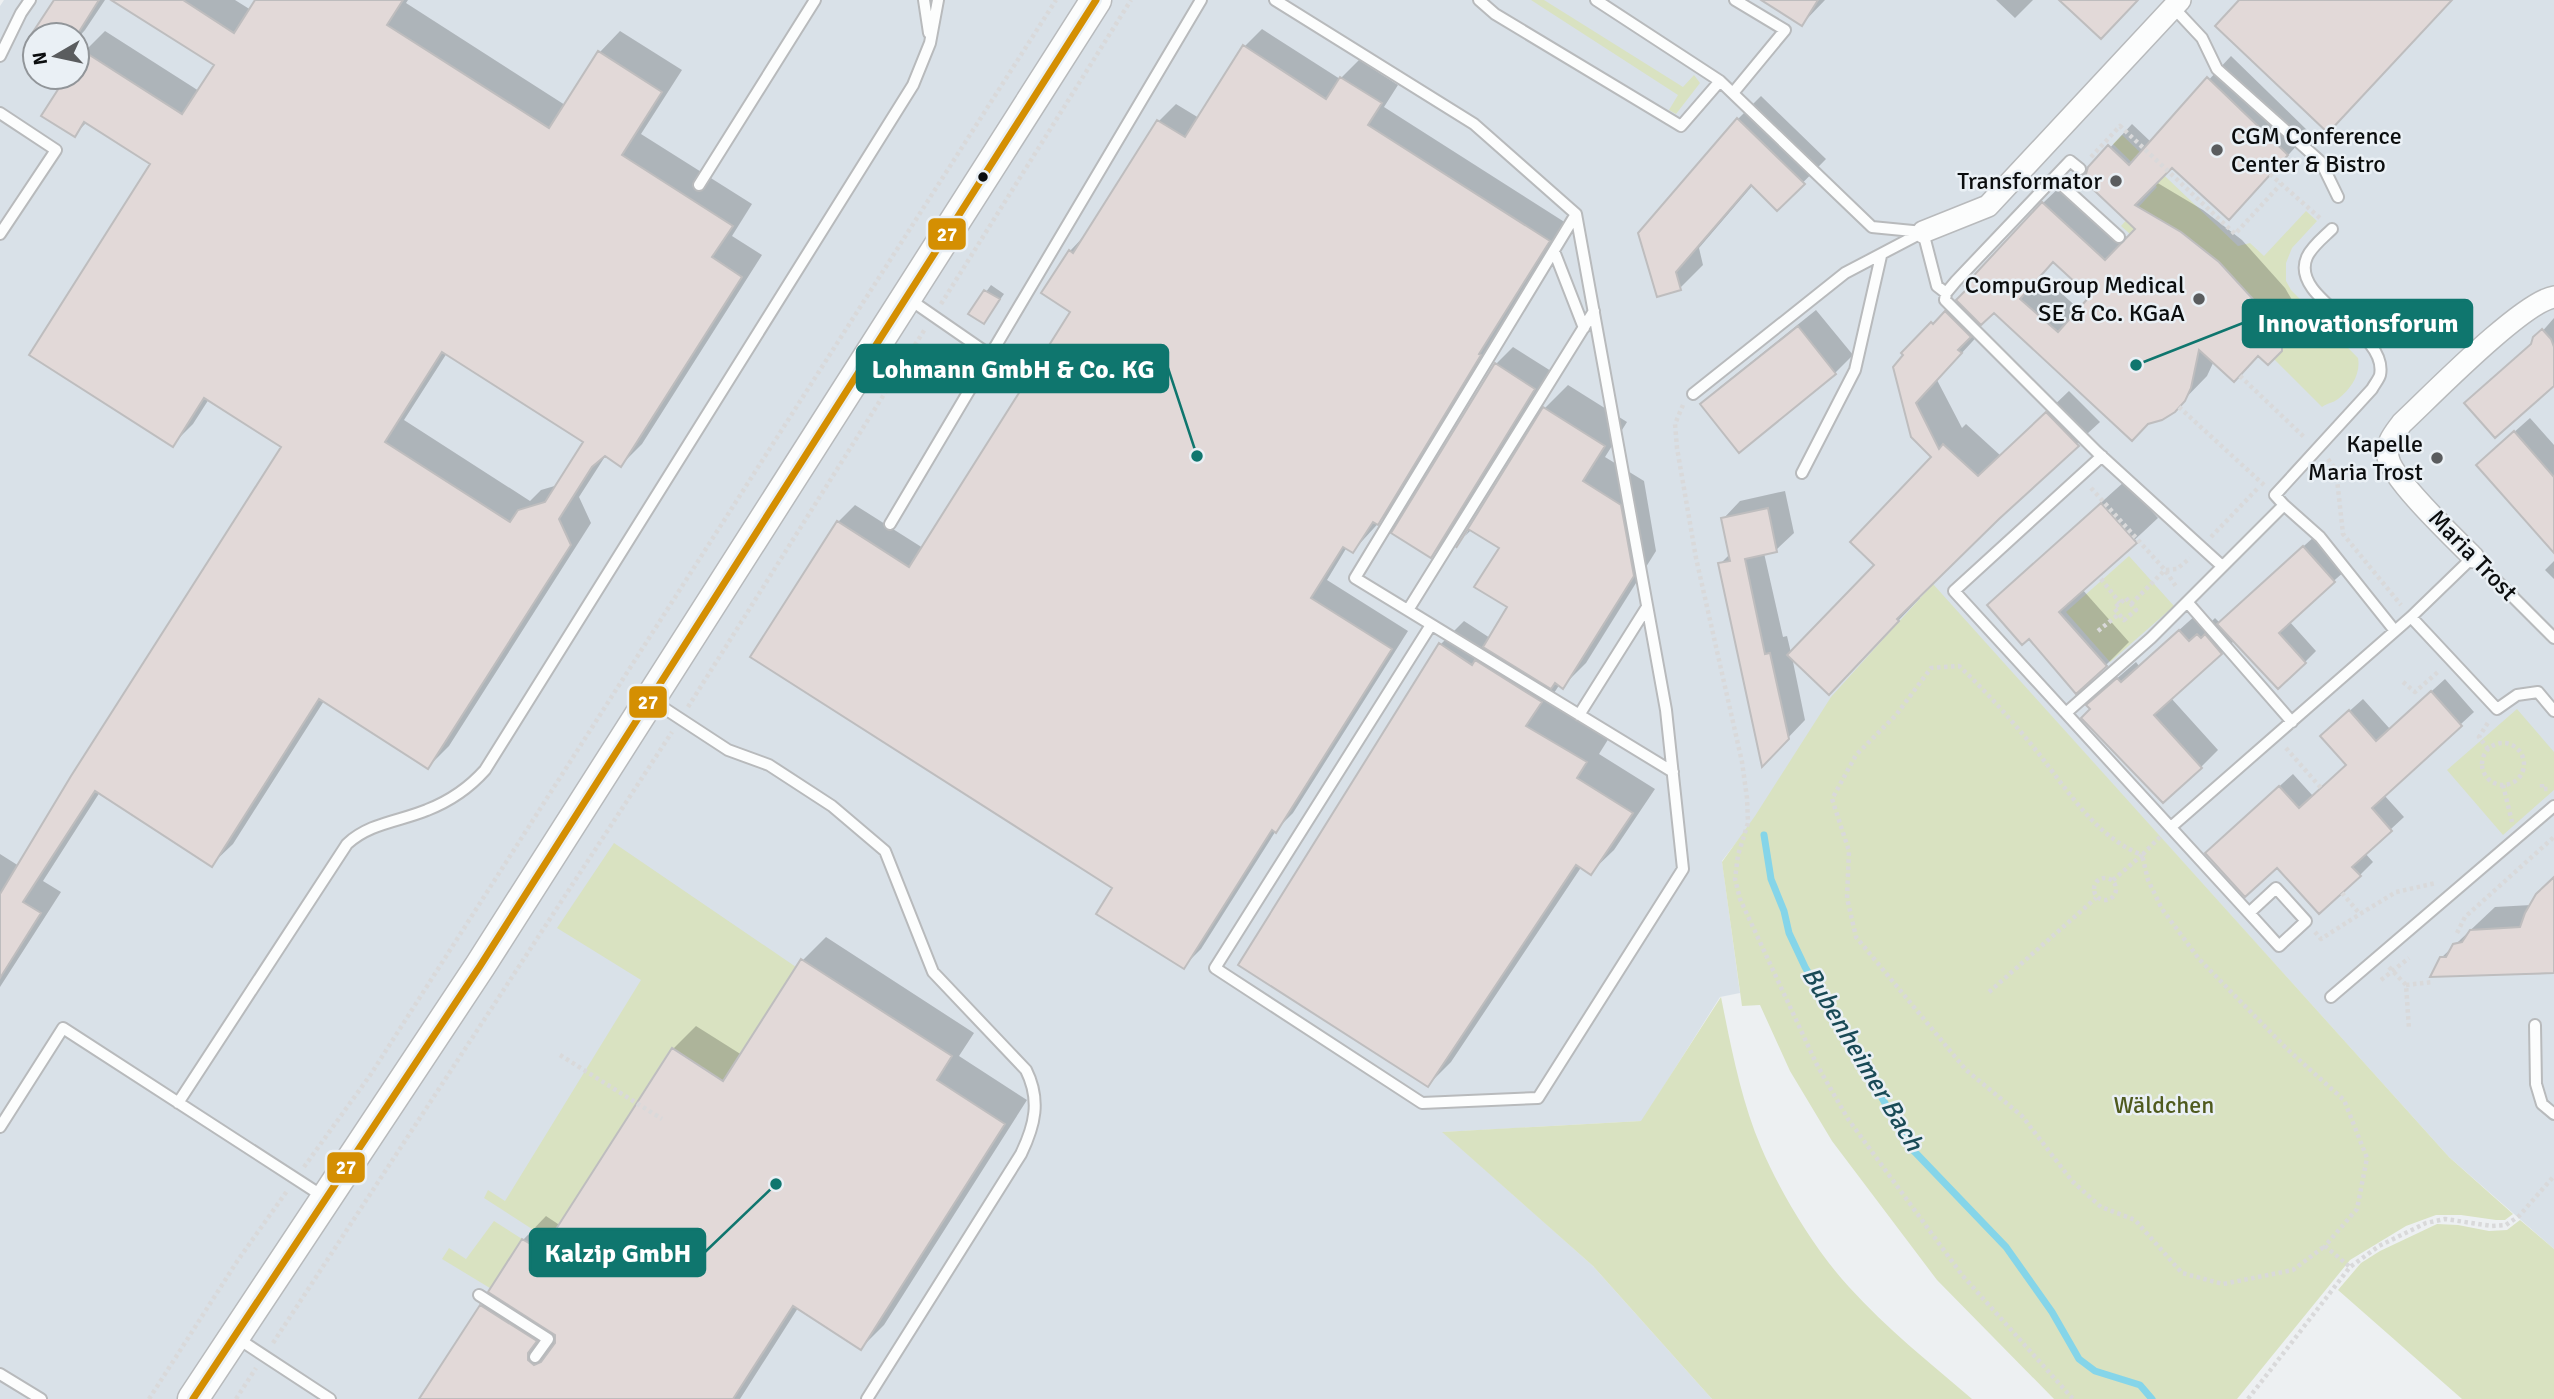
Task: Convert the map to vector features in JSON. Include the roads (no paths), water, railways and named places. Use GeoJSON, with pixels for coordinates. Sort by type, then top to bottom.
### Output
{"type":"FeatureCollection","features":[{"type":"Feature","properties":{"kind":"main road"},"geometry":{"type":"LineString","coordinates":[[193,1399],[480,966],[1096,0]]}},
{"type":"Feature","properties":{"kind":"street"},"geometry":{"type":"LineString","coordinates":[[1923,232],[1988,206],[2176,4]]}},
{"type":"Feature","properties":{"kind":"street","name":"Maria Trost"},"geometry":{"type":"LineString","coordinates":[[2473,557],[2399,479],[2388,459],[2389,440],[2402,423],[2523,312],[2554,298]]}},
{"type":"Feature","properties":{"kind":"lane"},"geometry":{"type":"LineString","coordinates":[[0,56],[20,13],[30,0]]}},
{"type":"Feature","properties":{"kind":"lane"},"geometry":{"type":"LineString","coordinates":[[699,185],[815,0]]}},
{"type":"Feature","properties":{"kind":"lane"},"geometry":{"type":"LineString","coordinates":[[924,0],[930,43]]}},
{"type":"Feature","properties":{"kind":"lane"},"geometry":{"type":"LineString","coordinates":[[178,1103],[347,844],[363,832],[427,811],[446,801],[474,782],[485,770],[914,85],[930,43],[938,0]]}},
{"type":"Feature","properties":{"kind":"lane"},"geometry":{"type":"LineString","coordinates":[[890,524],[1201,0]]}},
{"type":"Feature","properties":{"kind":"lane"},"geometry":{"type":"LineString","coordinates":[[1275,0],[1475,124],[1576,214],[1666,710],[1683,869],[1538,1098],[1422,1103],[1215,968],[1432,625]]}},
{"type":"Feature","properties":{"kind":"lane"},"geometry":{"type":"LineString","coordinates":[[1479,0],[1495,14],[1681,126],[1720,81]]}},
{"type":"Feature","properties":{"kind":"lane"},"geometry":{"type":"LineString","coordinates":[[1596,0],[1720,81],[1872,227],[1923,232]]}},
{"type":"Feature","properties":{"kind":"lane"},"geometry":{"type":"LineString","coordinates":[[1732,93],[1785,30],[1735,0]]}},
{"type":"Feature","properties":{"kind":"lane"},"geometry":{"type":"LineString","coordinates":[[2176,4],[2202,37],[2217,69],[2321,162],[2338,197]]}},
{"type":"Feature","properties":{"kind":"lane"},"geometry":{"type":"LineString","coordinates":[[0,113],[56,150],[0,234]]}},
{"type":"Feature","properties":{"kind":"lane"},"geometry":{"type":"LineString","coordinates":[[2080,169],[2070,161],[1946,293],[1945,300],[2102,456],[2222,566]]}},
{"type":"Feature","properties":{"kind":"lane"},"geometry":{"type":"LineString","coordinates":[[2054,178],[2119,237]]}},
{"type":"Feature","properties":{"kind":"lane"},"geometry":{"type":"LineString","coordinates":[[1576,214],[1355,578],[1672,772]]}},
{"type":"Feature","properties":{"kind":"lane"},"geometry":{"type":"LineString","coordinates":[[2332,229],[2312,248],[2306,258],[2304,269],[2307,279],[2315,291],[2370,344],[2379,357],[2380,375],[2372,389],[2275,495],[2320,537],[2395,631]]}},
{"type":"Feature","properties":{"kind":"lane"},"geometry":{"type":"LineString","coordinates":[[1693,394],[1845,273],[1923,232]]}},
{"type":"Feature","properties":{"kind":"lane"},"geometry":{"type":"LineString","coordinates":[[1923,232],[1937,286],[1946,293]]}},
{"type":"Feature","properties":{"kind":"lane"},"geometry":{"type":"LineString","coordinates":[[1554,251],[1584,328]]}},
{"type":"Feature","properties":{"kind":"lane"},"geometry":{"type":"LineString","coordinates":[[1802,472],[1855,370],[1881,256]]}},
{"type":"Feature","properties":{"kind":"lane"},"geometry":{"type":"LineString","coordinates":[[906,297],[990,355]]}},
{"type":"Feature","properties":{"kind":"lane"},"geometry":{"type":"LineString","coordinates":[[1408,610],[1594,311]]}},
{"type":"Feature","properties":{"kind":"lane"},"geometry":{"type":"LineString","coordinates":[[2102,456],[1954,591],[2067,712],[2249,914],[2279,946],[2306,921],[2276,888],[2249,914]]}},
{"type":"Feature","properties":{"kind":"lane"},"geometry":{"type":"LineString","coordinates":[[2067,712],[2188,603],[2284,505]]}},
{"type":"Feature","properties":{"kind":"lane"},"geometry":{"type":"LineString","coordinates":[[2171,827],[2411,617],[2473,557]]}},
{"type":"Feature","properties":{"kind":"lane","name":"Maria Trost"},"geometry":{"type":"LineString","coordinates":[[2473,557],[2554,638]]}},
{"type":"Feature","properties":{"kind":"lane"},"geometry":{"type":"LineString","coordinates":[[2188,603],[2292,722]]}},
{"type":"Feature","properties":{"kind":"lane"},"geometry":{"type":"LineString","coordinates":[[1579,715],[1647,607]]}},
{"type":"Feature","properties":{"kind":"lane"},"geometry":{"type":"LineString","coordinates":[[2411,617],[2497,709],[2517,695],[2538,692],[2554,711]]}},
{"type":"Feature","properties":{"kind":"lane"},"geometry":{"type":"LineString","coordinates":[[649,699],[728,750],[769,765],[832,806],[885,850],[933,972],[1026,1070],[1033,1083],[1036,1097],[1035,1116],[1021,1154],[867,1399]]}},
{"type":"Feature","properties":{"kind":"lane"},"geometry":{"type":"LineString","coordinates":[[2331,997],[2554,806]]}},
{"type":"Feature","properties":{"kind":"lane"},"geometry":{"type":"LineString","coordinates":[[2535,1025],[2536,1084],[2542,1104],[2554,1114]]}},
{"type":"Feature","properties":{"kind":"lane"},"geometry":{"type":"LineString","coordinates":[[0,1127],[63,1028],[326,1199]]}},
{"type":"Feature","properties":{"kind":"lane"},"geometry":{"type":"LineString","coordinates":[[479,1295],[548,1339],[535,1357]]}},
{"type":"Feature","properties":{"kind":"lane"},"geometry":{"type":"LineString","coordinates":[[235,1336],[330,1399]]}},
{"type":"Feature","properties":{"kind":"lane"},"geometry":{"type":"LineString","coordinates":[[0,1374],[41,1399]]}},
{"type":"Feature","properties":{"kind":"waterway","name":"Bubenheimer Bach"},"geometry":{"type":"LineString","coordinates":[[1764,835],[1771,879],[1784,911],[1789,933],[1805,967],[1912,1149],[2006,1247],[2052,1312],[2079,1359],[2095,1371],[2140,1385],[2152,1399]]}},
{"type":"Feature","properties":{"kind":"place","name":"CGM Conference Center & Bistro"},"geometry":{"type":"Point","coordinates":[2217,150]}},
{"type":"Feature","properties":{"kind":"place","name":"Transformator"},"geometry":{"type":"Point","coordinates":[2116,181]}},
{"type":"Feature","properties":{"kind":"place","name":"CompuGroup Medical SE & Co. KGaA"},"geometry":{"type":"Point","coordinates":[2199,299]}},
{"type":"Feature","properties":{"kind":"place","name":"Innovationsforum"},"geometry":{"type":"Point","coordinates":[2136,365]}},
{"type":"Feature","properties":{"kind":"place","name":"Lohmann GmbH & Co. KG"},"geometry":{"type":"Point","coordinates":[1197,456]}},
{"type":"Feature","properties":{"kind":"place","name":"Kapelle Maria Trost"},"geometry":{"type":"Point","coordinates":[2437,458]}},
{"type":"Feature","properties":{"kind":"place","name":"Kalzip GmbH"},"geometry":{"type":"Point","coordinates":[776,1184]}},
{"type":"Feature","properties":{"kind":"park label","name":"Wäldchen"},"geometry":{"type":"Point","coordinates":[2164,1105]}}]}
